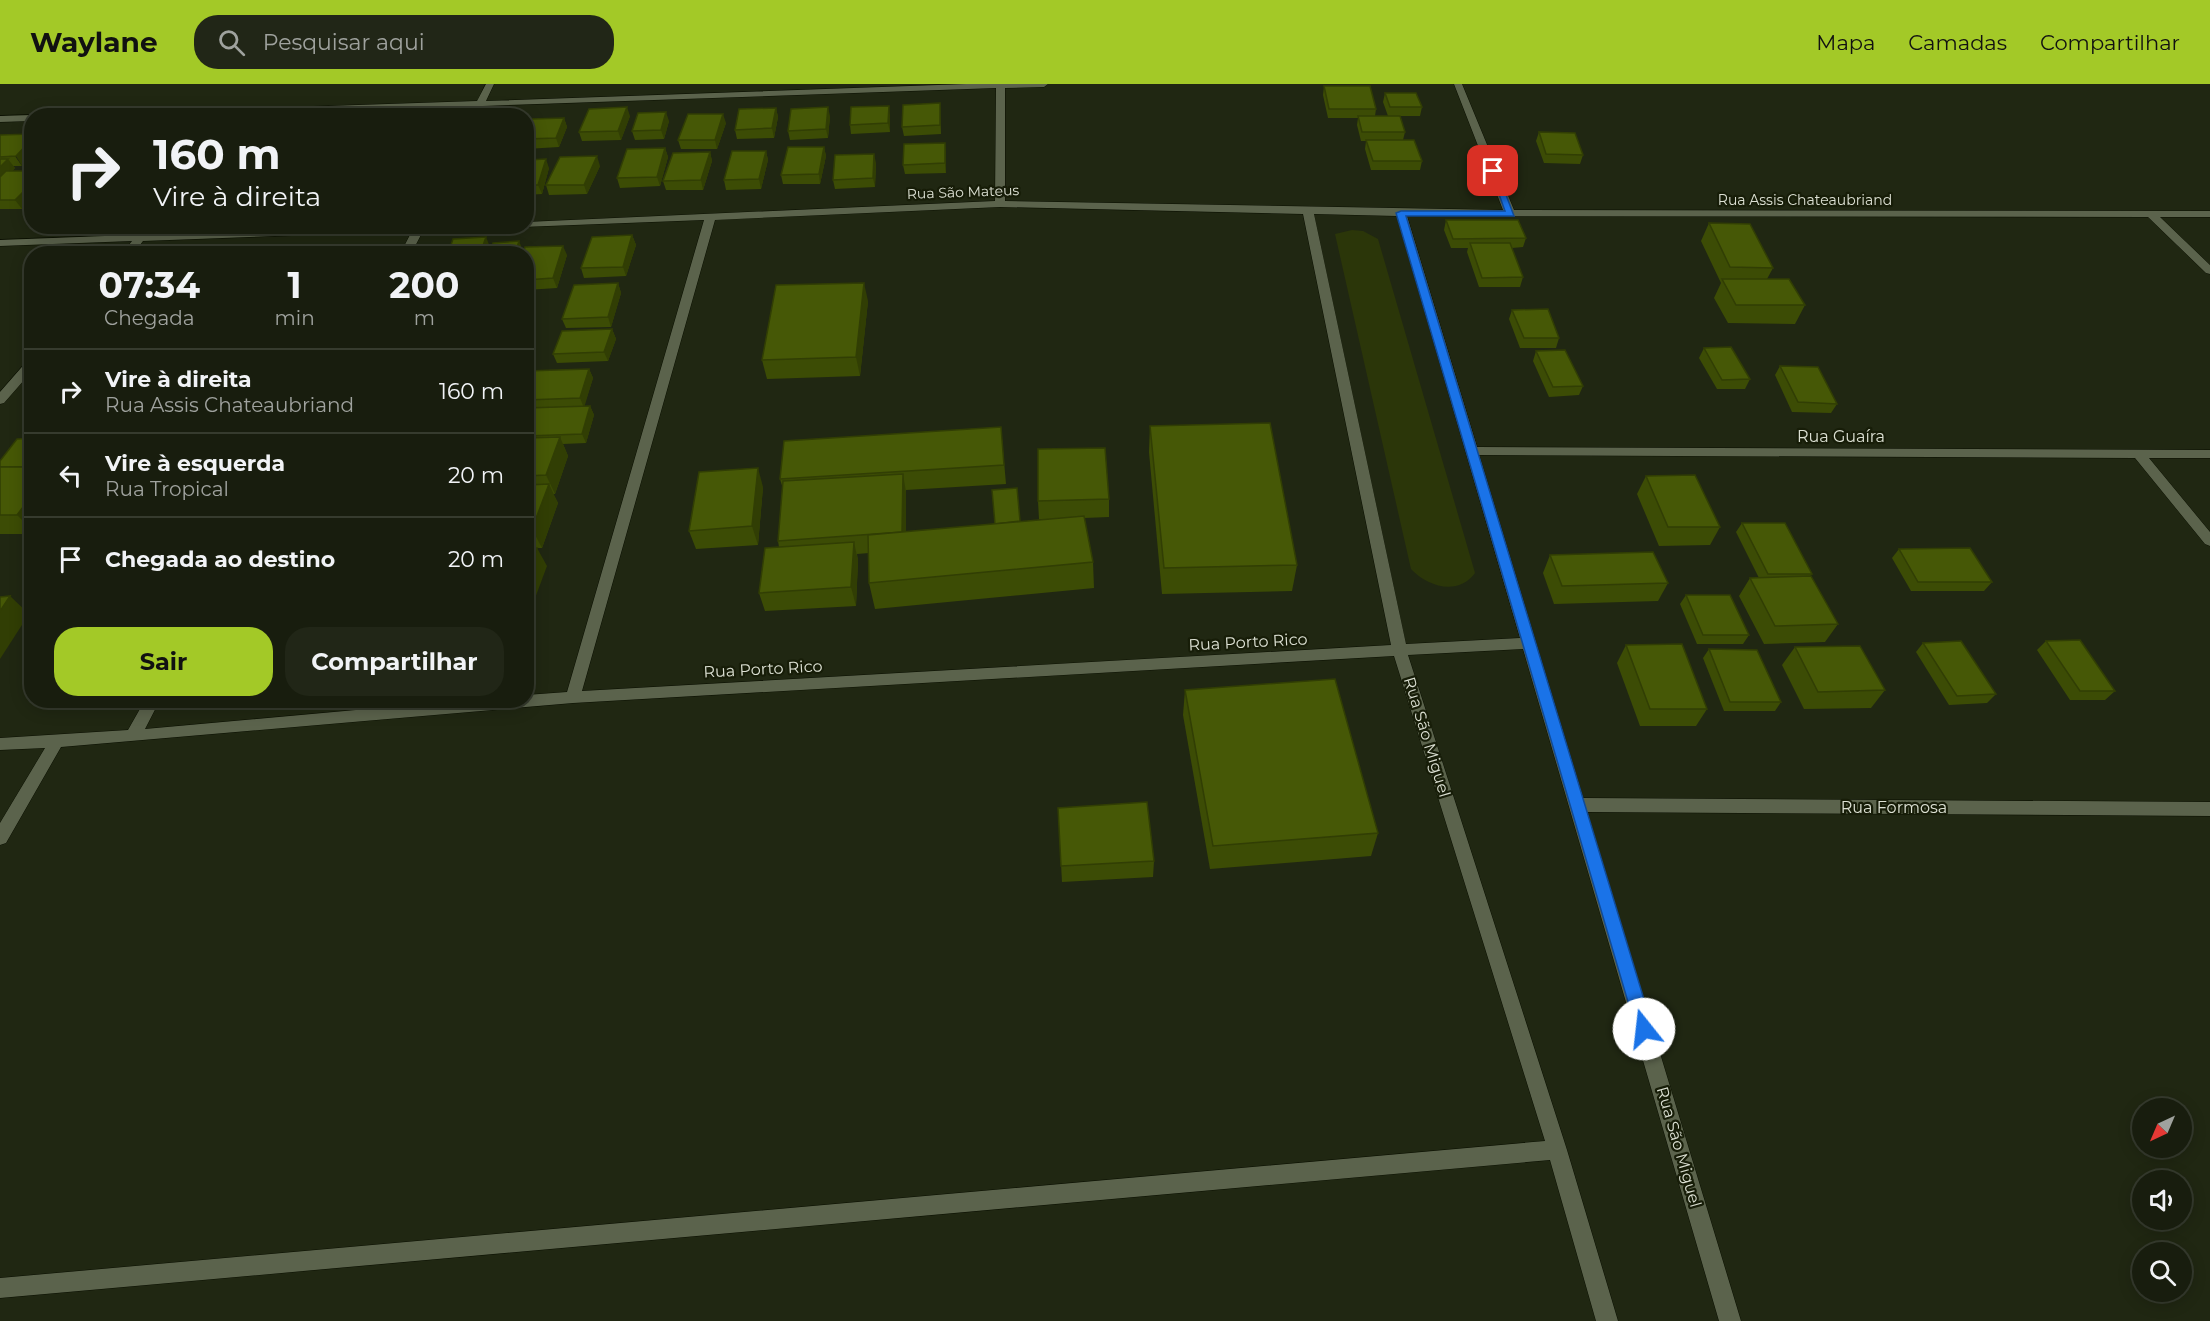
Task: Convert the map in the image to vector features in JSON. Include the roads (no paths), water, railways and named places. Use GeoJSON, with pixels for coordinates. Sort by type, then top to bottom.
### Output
{"type":"FeatureCollection","features":[{"type":"Feature","properties":{"kind":"street"},"geometry":{"type":"LineString","coordinates":[[478,108],[490,84]]}},
{"type":"Feature","properties":{"kind":"street"},"geometry":{"type":"LineString","coordinates":[[382,108],[1044,84]]}},
{"type":"Feature","properties":{"kind":"street"},"geometry":{"type":"LineString","coordinates":[[1458,84],[1510,214]]}},
{"type":"Feature","properties":{"kind":"street"},"geometry":{"type":"LineString","coordinates":[[1000,204],[1001,85]]}},
{"type":"Feature","properties":{"kind":"street"},"geometry":{"type":"LineString","coordinates":[[0,119],[24,118]]}},
{"type":"Feature","properties":{"kind":"street","name":"Rua São Mateus"},"geometry":{"type":"LineString","coordinates":[[534,225],[1000,204],[1401,213]]}},
{"type":"Feature","properties":{"kind":"street","name":"Rua São Miguel"},"geometry":{"type":"LineString","coordinates":[[1308,211],[1400,652],[1557,1150],[1607,1321]]}},
{"type":"Feature","properties":{"kind":"street","name":"Rua Assis Chateaubriand"},"geometry":{"type":"LineString","coordinates":[[1401,213],[2210,214]]}},
{"type":"Feature","properties":{"kind":"street","name":"Rua São Miguel"},"geometry":{"type":"LineString","coordinates":[[1401,213],[1730,1321]]}},
{"type":"Feature","properties":{"kind":"street"},"geometry":{"type":"LineString","coordinates":[[2151,214],[2210,271]]}},
{"type":"Feature","properties":{"kind":"street"},"geometry":{"type":"LineString","coordinates":[[573,698],[710,218]]}},
{"type":"Feature","properties":{"kind":"street"},"geometry":{"type":"LineString","coordinates":[[0,243],[242,234]]}},
{"type":"Feature","properties":{"kind":"street"},"geometry":{"type":"LineString","coordinates":[[134,246],[140,238]]}},
{"type":"Feature","properties":{"kind":"street"},"geometry":{"type":"LineString","coordinates":[[0,400],[24,372]]}},
{"type":"Feature","properties":{"kind":"street","name":"Rua Guaíra"},"geometry":{"type":"LineString","coordinates":[[1472,451],[2210,454]]}},
{"type":"Feature","properties":{"kind":"street"},"geometry":{"type":"LineString","coordinates":[[2139,454],[2210,541]]}},
{"type":"Feature","properties":{"kind":"street","name":"Rua Porto Rico"},"geometry":{"type":"LineString","coordinates":[[534,701],[1529,644]]}},
{"type":"Feature","properties":{"kind":"street"},"geometry":{"type":"LineString","coordinates":[[133,736],[149,708]]}},
{"type":"Feature","properties":{"kind":"street","name":"Rua Porto Rico"},"geometry":{"type":"LineString","coordinates":[[0,744],[133,736],[457,708]]}},
{"type":"Feature","properties":{"kind":"street"},"geometry":{"type":"LineString","coordinates":[[0,838],[57,740]]}},
{"type":"Feature","properties":{"kind":"street","name":"Rua Formosa"},"geometry":{"type":"LineString","coordinates":[[1578,805],[2210,809]]}},
{"type":"Feature","properties":{"kind":"street"},"geometry":{"type":"LineString","coordinates":[[0,1288],[1557,1150]]}}]}
